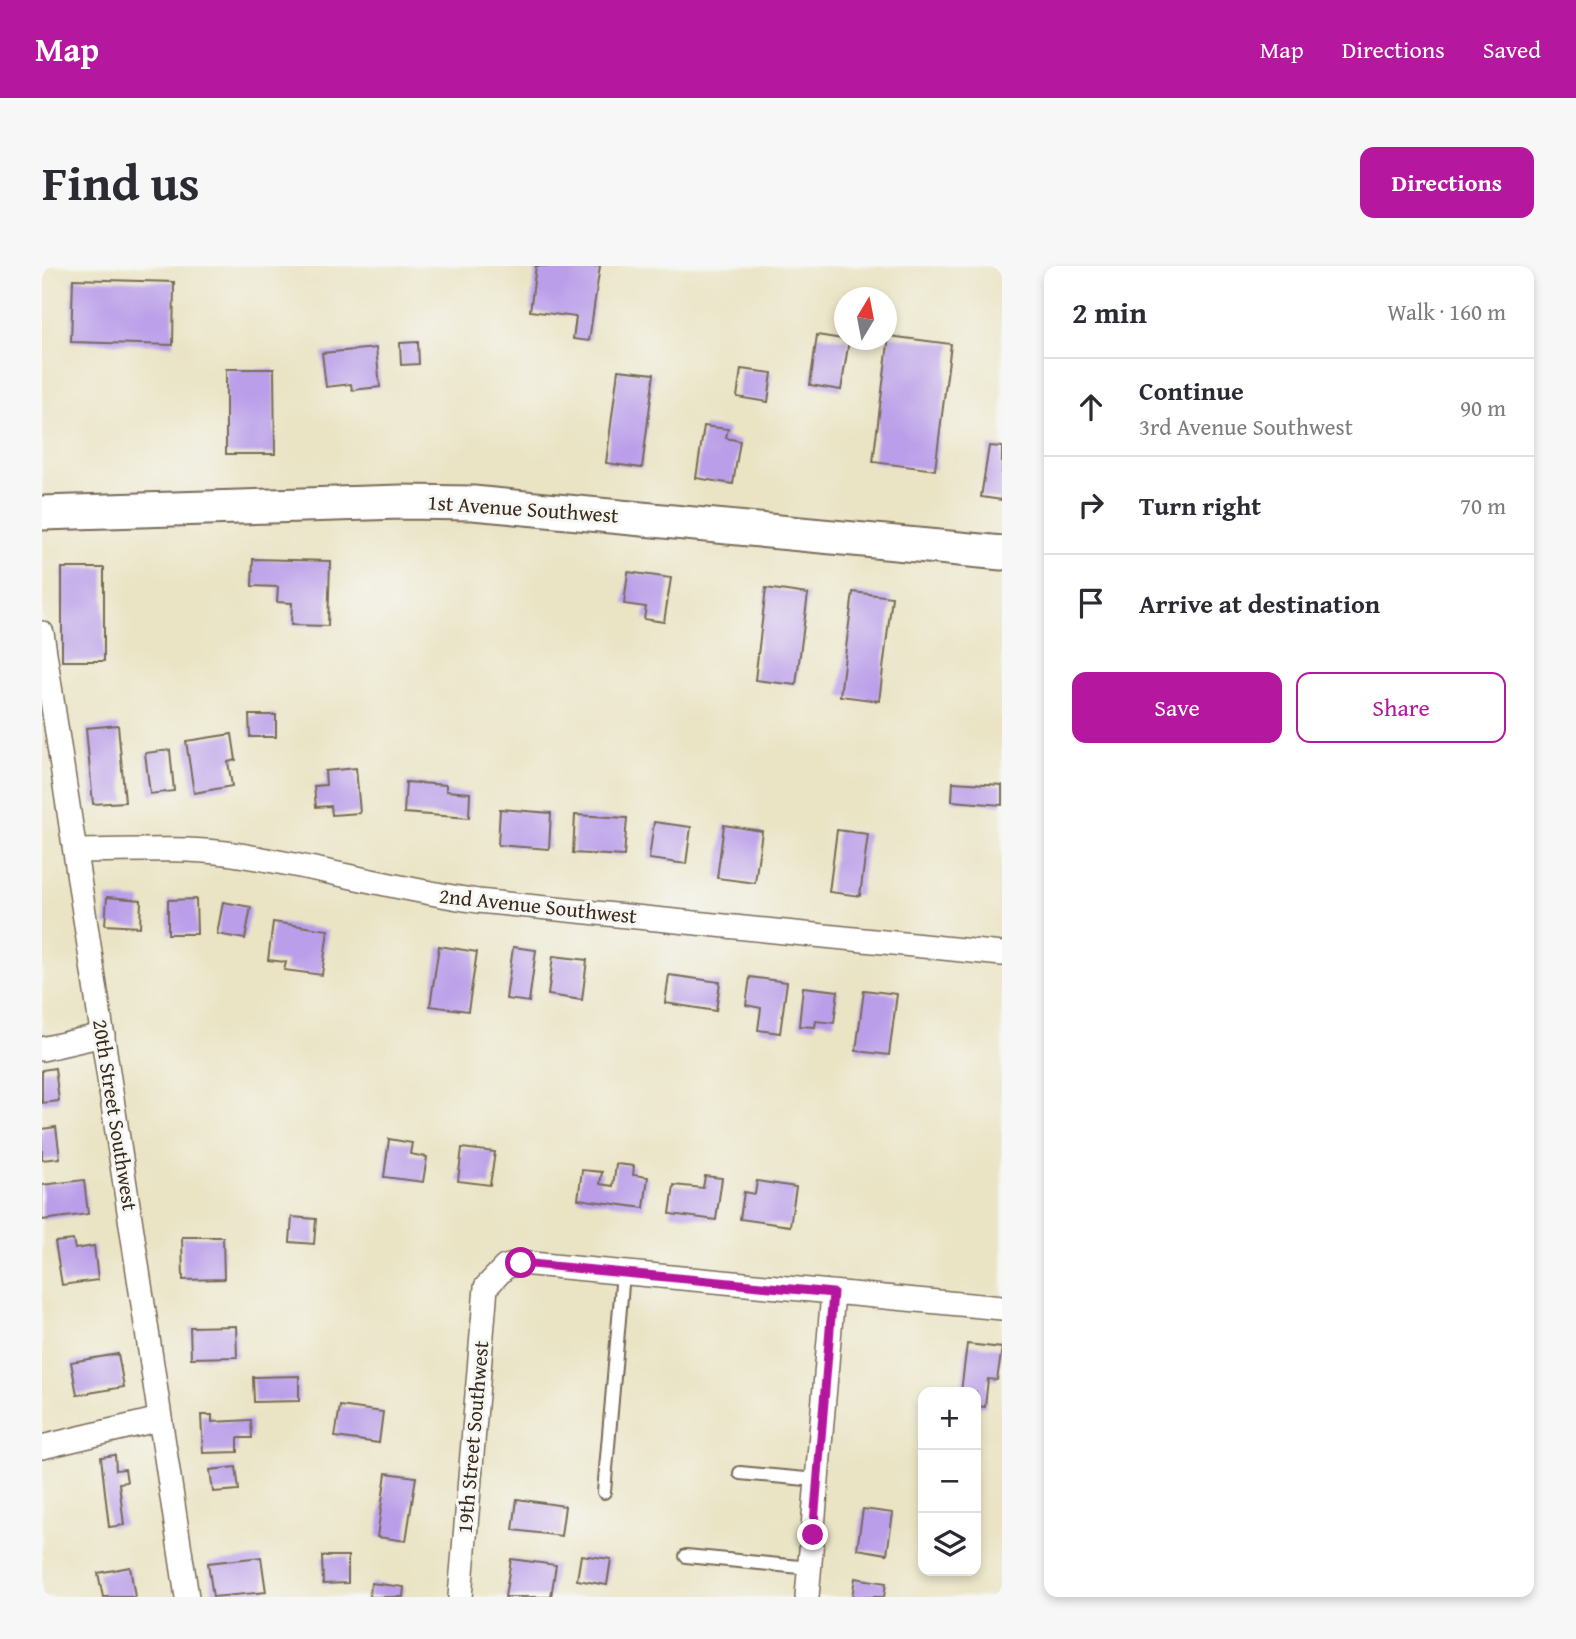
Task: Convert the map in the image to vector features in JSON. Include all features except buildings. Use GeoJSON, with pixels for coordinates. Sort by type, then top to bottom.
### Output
{"type":"FeatureCollection","features":[{"type":"Feature","properties":{"kind":"main road","name":"1st Avenue Southwest"},"geometry":{"type":"LineString","coordinates":[[42,513],[401,502],[473,503],[1002,553]]}},
{"type":"Feature","properties":{"kind":"street","name":"20th Street Southwest"},"geometry":{"type":"LineString","coordinates":[[42,633],[49,742],[76,851],[84,922],[187,1597]]}},
{"type":"Feature","properties":{"kind":"street","name":"2nd Avenue Southwest"},"geometry":{"type":"LineString","coordinates":[[76,851],[225,853],[281,862],[407,891],[478,901],[1002,954]]}},
{"type":"Feature","properties":{"kind":"street"},"geometry":{"type":"LineString","coordinates":[[42,1049],[103,1035]]}},
{"type":"Feature","properties":{"kind":"street","name":"19th Street Southwest"},"geometry":{"type":"LineString","coordinates":[[460,1597],[486,1287],[505,1267],[521,1263],[623,1273]]}},
{"type":"Feature","properties":{"kind":"street"},"geometry":{"type":"LineString","coordinates":[[623,1273],[1002,1308]]}},
{"type":"Feature","properties":{"kind":"street"},"geometry":{"type":"LineString","coordinates":[[807,1597],[833,1293]]}},
{"type":"Feature","properties":{"kind":"street"},"geometry":{"type":"LineString","coordinates":[[42,1447],[160,1419]]}},
{"type":"Feature","properties":{"kind":"lane"},"geometry":{"type":"LineString","coordinates":[[604,1492],[623,1273]]}},
{"type":"Feature","properties":{"kind":"lane"},"geometry":{"type":"LineString","coordinates":[[740,1473],[817,1480]]}},
{"type":"Feature","properties":{"kind":"lane"},"geometry":{"type":"LineString","coordinates":[[686,1556],[810,1568]]}},
{"type":"Feature","properties":{"kind":"route"},"geometry":{"type":"LineString","coordinates":[[521,1263],[833,1293],[813,1535]]}}]}
